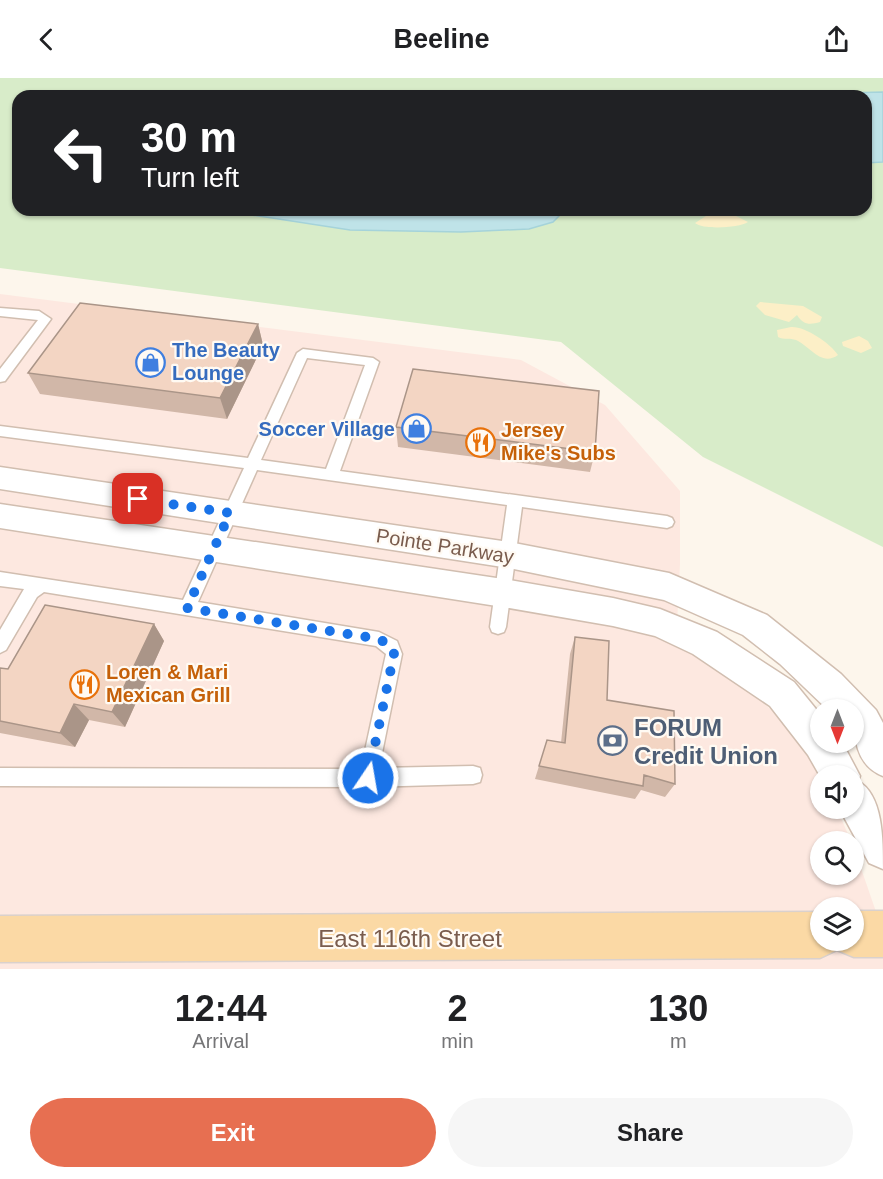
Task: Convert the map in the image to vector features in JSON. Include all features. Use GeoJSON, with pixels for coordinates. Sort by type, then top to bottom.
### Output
{"type":"FeatureCollection","features":[{"type":"Feature","properties":{"kind":"main road"},"geometry":{"type":"LineString","coordinates":[[864,934],[883,934]]}},
{"type":"Feature","properties":{"kind":"main road","name":"East 116th Street"},"geometry":{"type":"LineString","coordinates":[[0,939],[810,935]]}},
{"type":"Feature","properties":{"kind":"street","name":"Pointe Parkway"},"geometry":{"type":"LineString","coordinates":[[0,478],[509,555],[669,587],[755,625],[783,646],[841,699]]}},
{"type":"Feature","properties":{"kind":"street","name":"Pointe Parkway"},"geometry":{"type":"LineString","coordinates":[[0,516],[503,593],[613,612],[660,623],[705,643],[782,694],[810,728]]}},
{"type":"Feature","properties":{"kind":"street","name":"Pointe Parkway"},"geometry":{"type":"LineString","coordinates":[[864,724],[883,758]]}},
{"type":"Feature","properties":{"kind":"street"},"geometry":{"type":"LineString","coordinates":[[864,816],[883,849]]}},
{"type":"Feature","properties":{"kind":"lane"},"geometry":{"type":"LineString","coordinates":[[0,312],[39,315],[45,319],[0,378]]}},
{"type":"Feature","properties":{"kind":"lane"},"geometry":{"type":"LineString","coordinates":[[187,608],[303,353],[373,362],[331,475]]}},
{"type":"Feature","properties":{"kind":"lane"},"geometry":{"type":"LineString","coordinates":[[0,431],[667,522]]}},
{"type":"Feature","properties":{"kind":"lane"},"geometry":{"type":"LineString","coordinates":[[498,627],[515,502]]}},
{"type":"Feature","properties":{"kind":"lane"},"geometry":{"type":"LineString","coordinates":[[0,579],[379,639],[391,646],[394,654],[368,778]]}},
{"type":"Feature","properties":{"kind":"lane"},"geometry":{"type":"LineString","coordinates":[[0,645],[31,592],[41,585]]}},
{"type":"Feature","properties":{"kind":"lane"},"geometry":{"type":"LineString","coordinates":[[0,777],[368,778],[473,775]]}},
{"type":"Feature","properties":{"kind":"shaded area"},"geometry":{"type":"Polygon","coordinates":[[[0,294],[521,360],[605,405],[680,491],[680,564],[676,643],[731,673],[791,728],[816,765],[810,765],[810,819],[841,819],[847,831],[810,831],[810,885],[864,885],[864,877],[883,932],[883,969],[0,969],[0,294]]]}},
{"type":"Feature","properties":{"kind":"green space"},"geometry":{"type":"Polygon","coordinates":[[[0,78],[883,78],[883,547],[703,457],[561,342],[0,268],[0,78]]]}},
{"type":"Feature","properties":{"kind":"sand"},"geometry":{"type":"Polygon","coordinates":[[[706,216],[736,216],[748,222],[737,226],[721,227],[705,227],[695,223],[706,216]]]}},
{"type":"Feature","properties":{"kind":"sand"},"geometry":{"type":"Polygon","coordinates":[[[760,302],[803,306],[822,317],[820,322],[810,324],[802,321],[797,315],[789,322],[765,315],[756,306],[760,302]]]}},
{"type":"Feature","properties":{"kind":"sand"},"geometry":{"type":"Polygon","coordinates":[[[791,327],[803,329],[817,336],[838,355],[826,359],[796,340],[778,337],[777,330],[791,327]]]}},
{"type":"Feature","properties":{"kind":"sand"},"geometry":{"type":"Polygon","coordinates":[[[859,336],[868,341],[872,348],[861,353],[843,346],[842,342],[859,336]]]}},
{"type":"Feature","properties":{"kind":"water"},"geometry":{"type":"Polygon","coordinates":[[[872,92],[883,92],[883,162],[872,163],[872,92]]]}},
{"type":"Feature","properties":{"kind":"water"},"geometry":{"type":"Polygon","coordinates":[[[258,216],[559,216],[553,222],[529,229],[461,232],[350,230],[258,216]]]}},
{"type":"Feature","properties":{"kind":"building"},"geometry":{"type":"Polygon","coordinates":[[[80,303],[258,324],[220,398],[28,373],[80,303]]]}},
{"type":"Feature","properties":{"kind":"building"},"geometry":{"type":"Polygon","coordinates":[[[413,369],[599,391],[595,452],[396,427],[413,369]]]}},
{"type":"Feature","properties":{"kind":"building","name":"Loren & Mari Mexican Grill"},"geometry":{"type":"Polygon","coordinates":[[[45,605],[154,624],[112,712],[74,704],[60,733],[0,721],[0,668],[8,669],[45,605]]]}},
{"type":"Feature","properties":{"kind":"building","name":"FORUM Credit Union"},"geometry":{"type":"Polygon","coordinates":[[[575,637],[609,641],[607,700],[674,711],[675,784],[644,775],[643,786],[539,766],[547,740],[565,743],[575,637]]]}},
{"type":"Feature","properties":{"kind":"place","name":"The Beauty Lounge"},"geometry":{"type":"Point","coordinates":[151,362]}},
{"type":"Feature","properties":{"kind":"place","name":"Soccer Village"},"geometry":{"type":"Point","coordinates":[416,429]}},
{"type":"Feature","properties":{"kind":"place","name":"Jersey Mike's Subs"},"geometry":{"type":"Point","coordinates":[480,442]}},
{"type":"Feature","properties":{"kind":"place","name":"Loren & Mari Mexican Grill"},"geometry":{"type":"Point","coordinates":[85,684]}},
{"type":"Feature","properties":{"kind":"place","name":"FORUM Credit Union"},"geometry":{"type":"Point","coordinates":[613,741]}},
{"type":"Feature","properties":{"kind":"route"},"geometry":{"type":"LineString","coordinates":[[138,499],[230,513],[187,608],[379,639],[391,646],[394,654],[368,778]]}}]}
